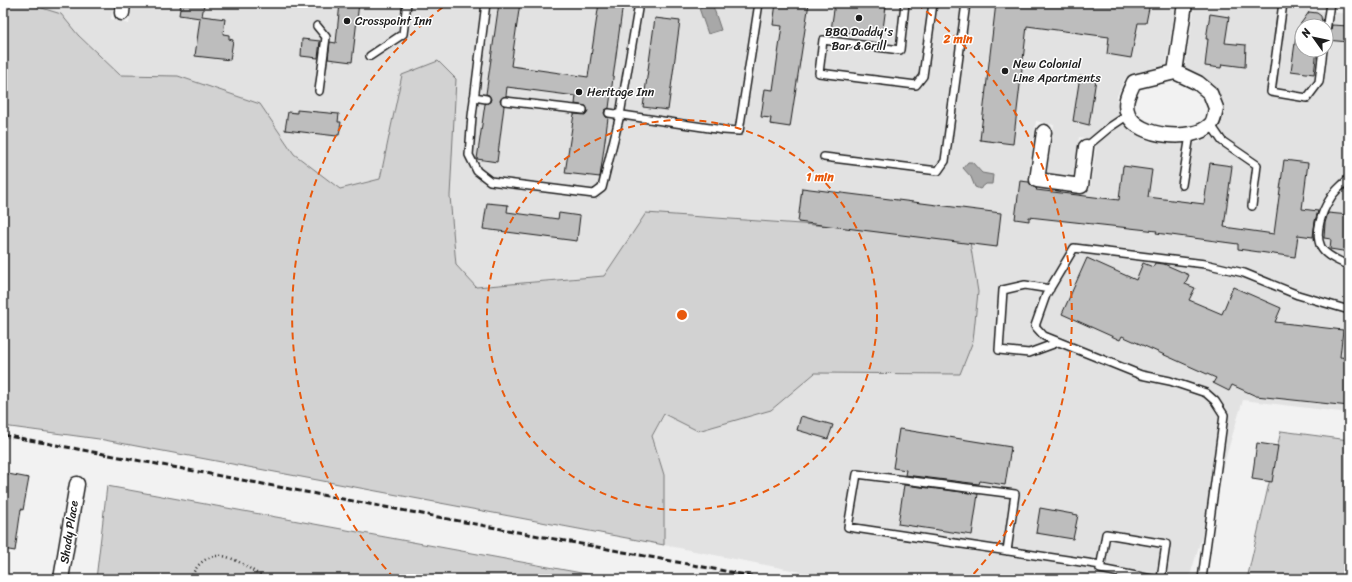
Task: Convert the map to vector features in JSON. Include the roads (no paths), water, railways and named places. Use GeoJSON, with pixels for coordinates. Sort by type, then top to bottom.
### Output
{"type":"FeatureCollection","features":[{"type":"Feature","properties":{"kind":"street"},"geometry":{"type":"LineString","coordinates":[[1175,72],[1185,3]]}},
{"type":"Feature","properties":{"kind":"street"},"geometry":{"type":"LineString","coordinates":[[1175,72],[1198,83],[1210,93],[1216,108],[1211,125],[1197,134],[1175,135],[1152,133],[1137,126],[1128,115],[1126,100],[1134,82],[1175,72]]}},
{"type":"Feature","properties":{"kind":"street"},"geometry":{"type":"LineString","coordinates":[[1044,132],[1037,180],[1081,186],[1086,147]]}},
{"type":"Feature","properties":{"kind":"street","name":"Shady Place"},"geometry":{"type":"LineString","coordinates":[[61,579],[77,484]]}},
{"type":"Feature","properties":{"kind":"lane"},"geometry":{"type":"LineString","coordinates":[[370,56],[403,34],[407,3]]}},
{"type":"Feature","properties":{"kind":"lane"},"geometry":{"type":"LineString","coordinates":[[486,3],[474,97],[469,155],[477,171],[490,181],[594,194],[602,188],[620,115],[639,3]]}},
{"type":"Feature","properties":{"kind":"lane"},"geometry":{"type":"LineString","coordinates":[[609,113],[723,130],[739,131],[759,3]]}},
{"type":"Feature","properties":{"kind":"lane"},"geometry":{"type":"LineString","coordinates":[[905,3],[900,50],[823,40],[819,73],[916,85],[923,76],[933,3]]}},
{"type":"Feature","properties":{"kind":"lane"},"geometry":{"type":"LineString","coordinates":[[824,157],[938,171],[945,161],[966,3]]}},
{"type":"Feature","properties":{"kind":"lane"},"geometry":{"type":"LineString","coordinates":[[1283,3],[1271,92],[1307,98],[1319,82],[1322,58]]}},
{"type":"Feature","properties":{"kind":"lane"},"geometry":{"type":"LineString","coordinates":[[1328,18],[1330,3]]}},
{"type":"Feature","properties":{"kind":"lane"},"geometry":{"type":"LineString","coordinates":[[317,26],[326,37],[319,91]]}},
{"type":"Feature","properties":{"kind":"lane"},"geometry":{"type":"LineString","coordinates":[[474,97],[486,99]]}},
{"type":"Feature","properties":{"kind":"lane"},"geometry":{"type":"LineString","coordinates":[[505,101],[583,110]]}},
{"type":"Feature","properties":{"kind":"lane"},"geometry":{"type":"LineString","coordinates":[[1086,147],[1110,126],[1128,115]]}},
{"type":"Feature","properties":{"kind":"lane"},"geometry":{"type":"LineString","coordinates":[[1211,125],[1222,141],[1257,165],[1252,206]]}},
{"type":"Feature","properties":{"kind":"lane"},"geometry":{"type":"LineString","coordinates":[[1182,185],[1190,134]]}},
{"type":"Feature","properties":{"kind":"lane"},"geometry":{"type":"LineString","coordinates":[[1343,263],[1329,256],[1321,247],[1318,236],[1322,215],[1330,198],[1349,178]]}},
{"type":"Feature","properties":{"kind":"lane"},"geometry":{"type":"LineString","coordinates":[[1202,579],[1224,415],[1215,401],[1206,393],[1190,387],[1141,375],[1044,336],[1035,326],[1046,296],[1074,248],[1205,264],[1244,273],[1298,295],[1349,310]]}},
{"type":"Feature","properties":{"kind":"lane"},"geometry":{"type":"LineString","coordinates":[[1050,289],[1026,285],[1003,290],[999,350],[1029,354],[1059,342]]}},
{"type":"Feature","properties":{"kind":"lane"},"geometry":{"type":"LineString","coordinates":[[1007,551],[1015,494],[857,474],[848,527],[1007,551],[1100,564]]}},
{"type":"Feature","properties":{"kind":"lane"},"geometry":{"type":"LineString","coordinates":[[1152,579],[1100,569],[1106,534],[1166,544],[1161,579]]}},
{"type":"Feature","properties":{"kind":"railway"},"geometry":{"type":"LineString","coordinates":[[3,435],[767,579]]}},
{"type":"Feature","properties":{"kind":"place","name":"BBQ Daddy's Bar & Grill"},"geometry":{"type":"Point","coordinates":[859,18]}},
{"type":"Feature","properties":{"kind":"place","name":"Crosspoint Inn"},"geometry":{"type":"Point","coordinates":[347,21]}},
{"type":"Feature","properties":{"kind":"place","name":"New Colonial Line Apartments"},"geometry":{"type":"Point","coordinates":[1005,71]}},
{"type":"Feature","properties":{"kind":"place","name":"Heritage Inn"},"geometry":{"type":"Point","coordinates":[579,92]}}]}
